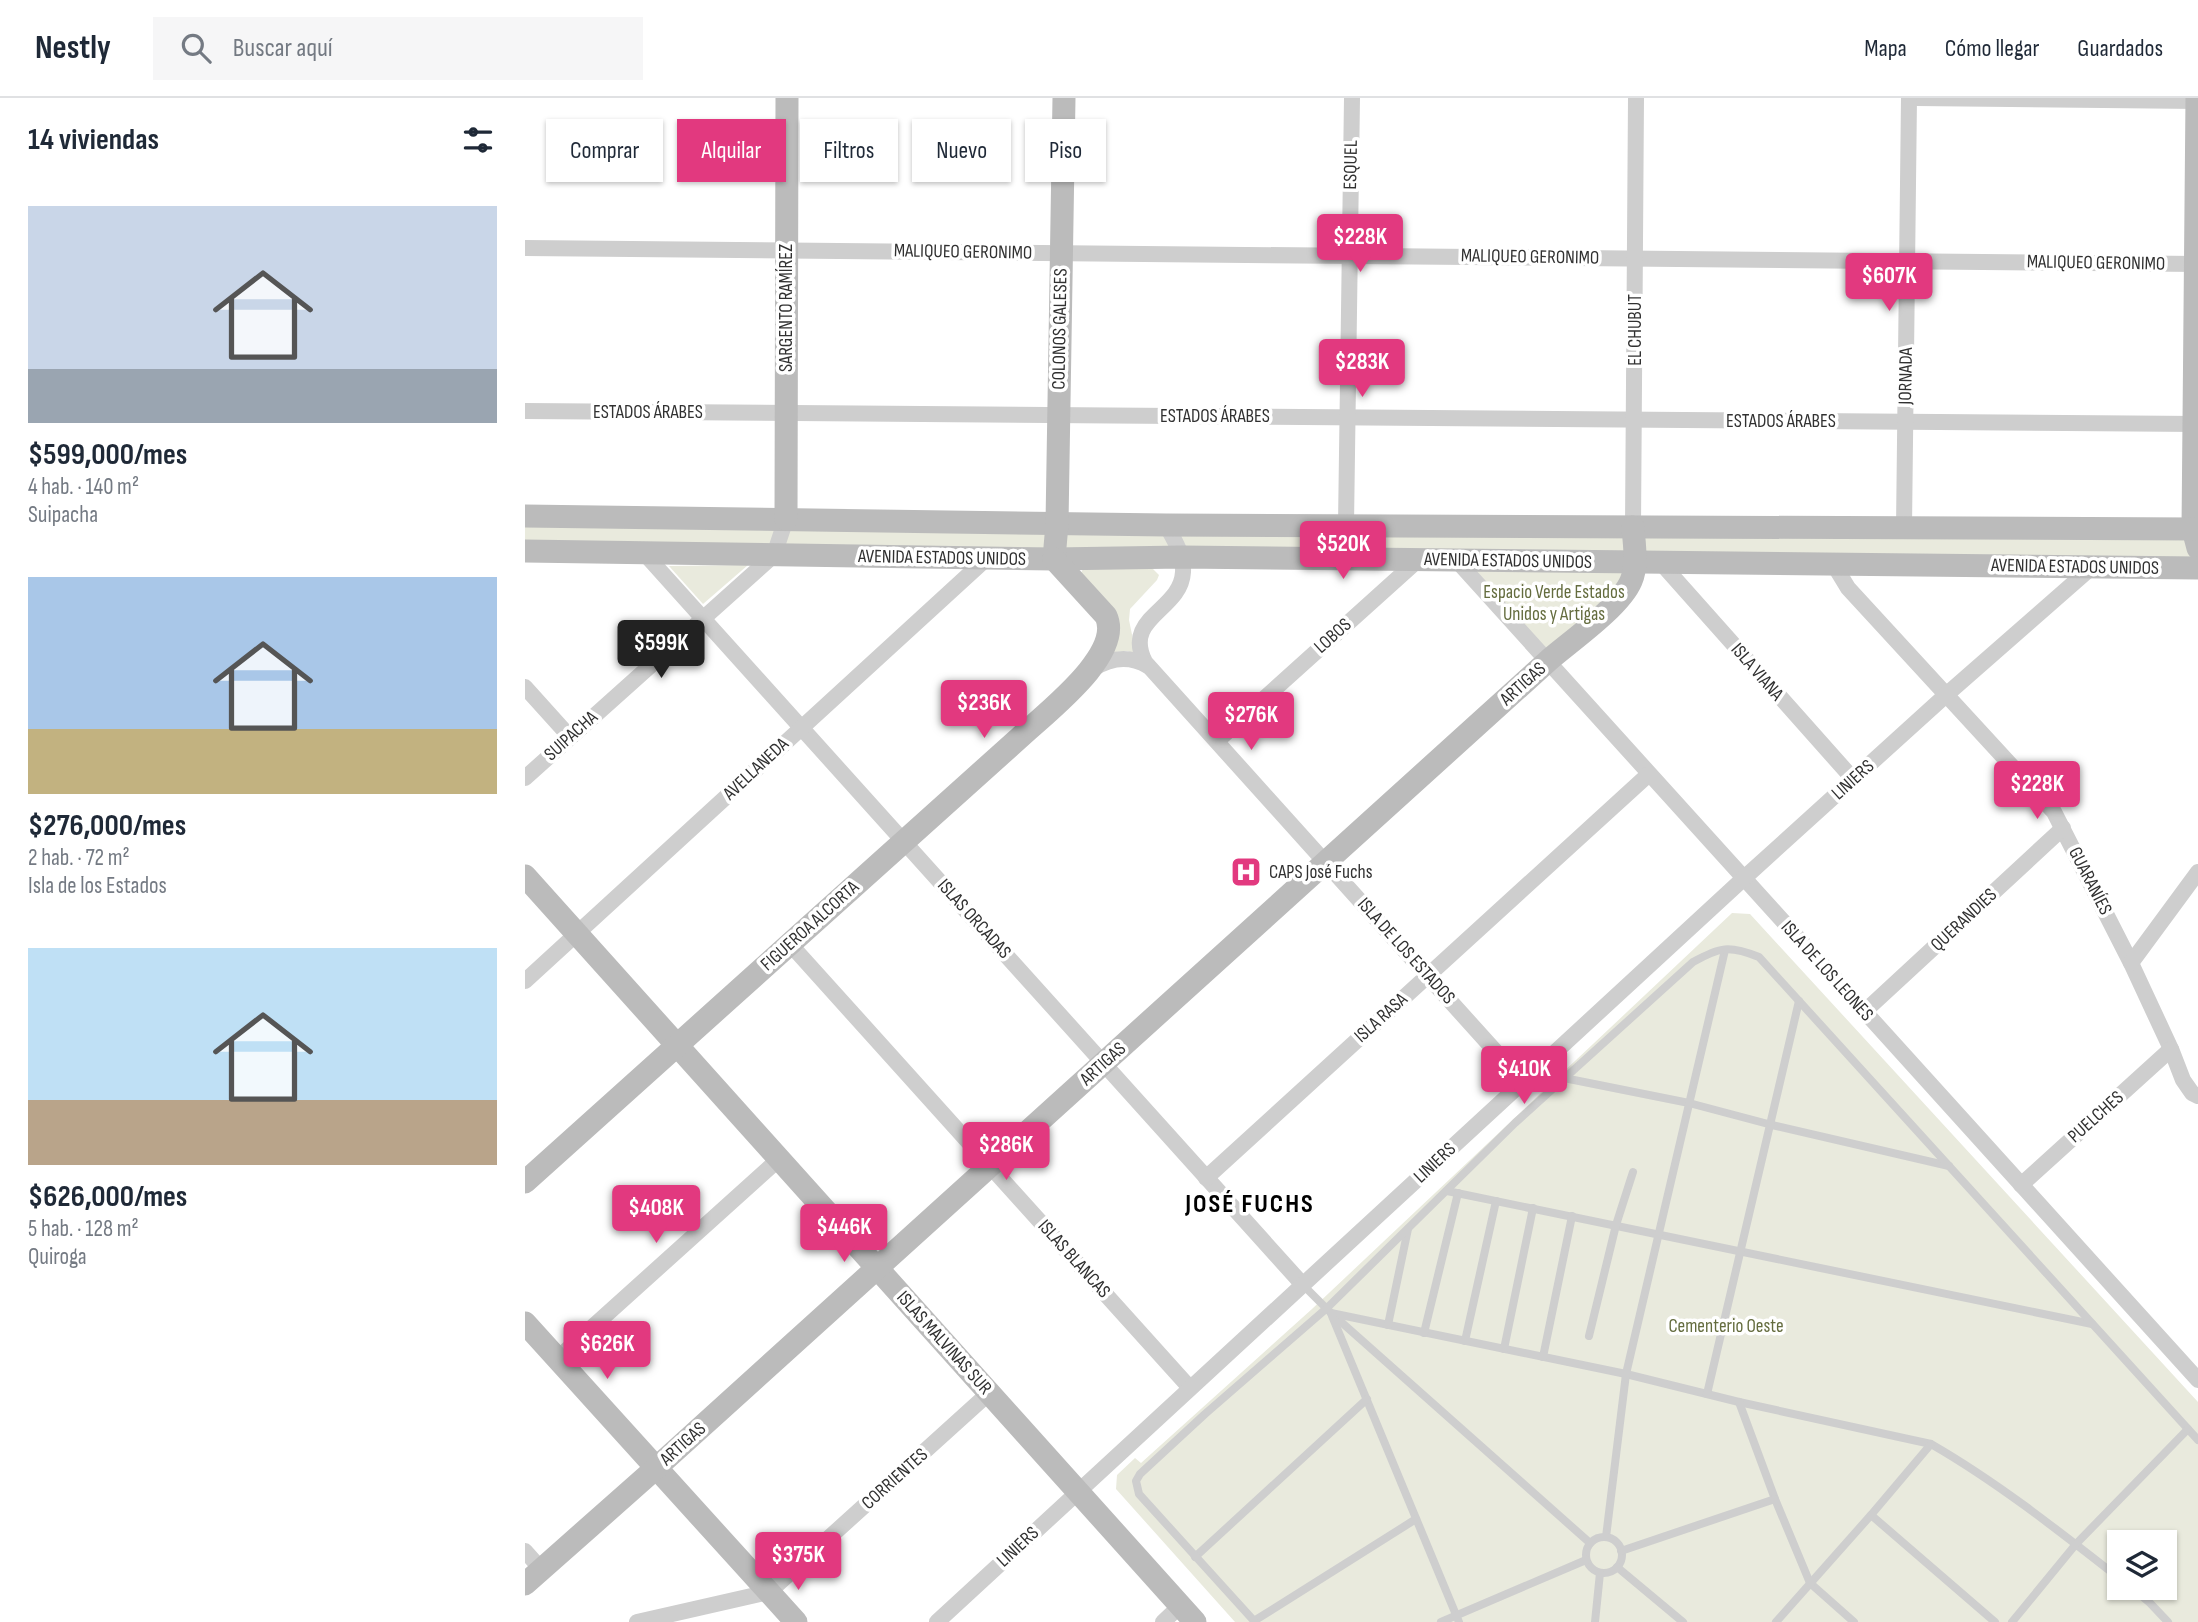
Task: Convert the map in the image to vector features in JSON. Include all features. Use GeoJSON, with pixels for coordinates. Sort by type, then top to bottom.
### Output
{"type":"FeatureCollection","features":[{"type":"Feature","properties":{"kind":"street","name":"SARGENTO RAMÍREZ"},"geometry":{"type":"LineString","coordinates":[[786,519],[787,98]]}},
{"type":"Feature","properties":{"kind":"street","name":"COLONOS GALESES"},"geometry":{"type":"LineString","coordinates":[[1054,559],[1064,98]]}},
{"type":"Feature","properties":{"kind":"street","name":"ESQUEL"},"geometry":{"type":"LineString","coordinates":[[1346,525],[1352,98]]}},
{"type":"Feature","properties":{"kind":"street","name":"EL CHUBUT"},"geometry":{"type":"LineString","coordinates":[[1635,562],[1636,98]]}},
{"type":"Feature","properties":{"kind":"street","name":"JORNADA"},"geometry":{"type":"LineString","coordinates":[[1904,528],[1909,98]]}},
{"type":"Feature","properties":{"kind":"street"},"geometry":{"type":"LineString","coordinates":[[1916,98],[2197,100],[2196,535]]}},
{"type":"Feature","properties":{"kind":"street","name":"MALIQUEO GERONIMO"},"geometry":{"type":"LineString","coordinates":[[525,248],[2197,264]]}},
{"type":"Feature","properties":{"kind":"street","name":"ESTADOS ÁRABES"},"geometry":{"type":"LineString","coordinates":[[525,411],[2196,424]]}},
{"type":"Feature","properties":{"kind":"street","name":"AVENIDA ESTADOS UNIDOS"},"geometry":{"type":"LineString","coordinates":[[525,516],[1166,525],[1904,528],[2196,535]]}},
{"type":"Feature","properties":{"kind":"street"},"geometry":{"type":"LineString","coordinates":[[774,555],[786,519]]}},
{"type":"Feature","properties":{"kind":"street"},"geometry":{"type":"LineString","coordinates":[[1166,525],[1182,557]]}},
{"type":"Feature","properties":{"kind":"street","name":"AVENIDA ESTADOS UNIDOS"},"geometry":{"type":"LineString","coordinates":[[525,551],[1054,559],[1182,557],[2198,568]]}},
{"type":"Feature","properties":{"kind":"street","name":"ISLAS ORCADAS"},"geometry":{"type":"LineString","coordinates":[[644,553],[1303,1285]]}},
{"type":"Feature","properties":{"kind":"street","name":"SUIPACHA"},"geometry":{"type":"LineString","coordinates":[[525,778],[774,555]]}},
{"type":"Feature","properties":{"kind":"street","name":"ISLA DE LOS ESTADOS"},"geometry":{"type":"LineString","coordinates":[[1182,557],[1180,586],[1145,624],[1140,634],[1142,656],[1148,666],[1523,1082]]}},
{"type":"Feature","properties":{"kind":"street","name":"AVELLANEDA"},"geometry":{"type":"LineString","coordinates":[[525,981],[987,558]]}},
{"type":"Feature","properties":{"kind":"street"},"geometry":{"type":"LineString","coordinates":[[1054,559],[1109,623],[1110,630],[1104,648],[1093,669]]}},
{"type":"Feature","properties":{"kind":"street","name":"LOBOS"},"geometry":{"type":"LineString","coordinates":[[1217,741],[1418,560]]}},
{"type":"Feature","properties":{"kind":"street","name":"ISLA DE LOS LEONES"},"geometry":{"type":"LineString","coordinates":[[1458,562],[2198,1380]]}},
{"type":"Feature","properties":{"kind":"street","name":"ARTIGAS"},"geometry":{"type":"LineString","coordinates":[[533,1576],[1619,599],[1632,580],[1635,562]]}},
{"type":"Feature","properties":{"kind":"street","name":"ISLA VIANA"},"geometry":{"type":"LineString","coordinates":[[1661,563],[1854,780]]}},
{"type":"Feature","properties":{"kind":"street","name":"GUARANÍES"},"geometry":{"type":"LineString","coordinates":[[1834,565],[1848,588],[2054,812],[2131,963],[2183,1080],[2198,1097]]}},
{"type":"Feature","properties":{"kind":"street","name":"LINIERS"},"geometry":{"type":"LineString","coordinates":[[937,1622],[1744,879],[1946,695],[2092,567]]}},
{"type":"Feature","properties":{"kind":"street"},"geometry":{"type":"LineString","coordinates":[[1093,669],[1115,659],[1135,660],[1148,666]]}},
{"type":"Feature","properties":{"kind":"street","name":"FIGUEROA ALCORTA"},"geometry":{"type":"LineString","coordinates":[[525,1182],[1093,669]]}},
{"type":"Feature","properties":{"kind":"street"},"geometry":{"type":"LineString","coordinates":[[525,687],[570,737]]}},
{"type":"Feature","properties":{"kind":"street","name":"ISLA RASA"},"geometry":{"type":"LineString","coordinates":[[1206,1178],[1649,774]]}},
{"type":"Feature","properties":{"kind":"street","name":"QUERANDIES"},"geometry":{"type":"LineString","coordinates":[[1864,1012],[2063,828]]}},
{"type":"Feature","properties":{"kind":"street"},"geometry":{"type":"LineString","coordinates":[[2131,963],[2198,872]]}},
{"type":"Feature","properties":{"kind":"street","name":"ISLAS MALVINAS SUR"},"geometry":{"type":"LineString","coordinates":[[525,876],[1188,1614]]}},
{"type":"Feature","properties":{"kind":"street","name":"ISLAS BLANCAS"},"geometry":{"type":"LineString","coordinates":[[790,944],[1190,1388]]}},
{"type":"Feature","properties":{"kind":"street","name":"PUELCHES"},"geometry":{"type":"LineString","coordinates":[[2021,1185],[2171,1049]]}},
{"type":"Feature","properties":{"kind":"street"},"geometry":{"type":"LineString","coordinates":[[557,1359],[779,1159]]}},
{"type":"Feature","properties":{"kind":"street"},"geometry":{"type":"LineString","coordinates":[[525,1323],[795,1622]]}},
{"type":"Feature","properties":{"kind":"street","name":"CORRIENTES"},"geometry":{"type":"LineString","coordinates":[[769,1592],[989,1393]]}},
{"type":"Feature","properties":{"kind":"street"},"geometry":{"type":"LineString","coordinates":[[525,1551],[533,1576]]}},
{"type":"Feature","properties":{"kind":"street"},"geometry":{"type":"LineString","coordinates":[[637,1622],[769,1592]]}},
{"type":"Feature","properties":{"kind":"street"},"geometry":{"type":"LineString","coordinates":[[1163,1622],[1188,1614]]}},
{"type":"Feature","properties":{"kind":"lane"},"geometry":{"type":"LineString","coordinates":[[1416,1519],[1255,1621],[1139,1494],[1136,1481],[1140,1474],[1205,1414],[1329,1311],[1408,1228],[1563,1078],[1693,962],[1715,950],[1739,949],[1759,957],[2198,1440]]}},
{"type":"Feature","properties":{"kind":"lane"},"geometry":{"type":"LineString","coordinates":[[1606,1537],[1626,1374],[1725,950]]}},
{"type":"Feature","properties":{"kind":"lane"},"geometry":{"type":"LineString","coordinates":[[1707,1394],[1772,1125],[1799,1000]]}},
{"type":"Feature","properties":{"kind":"lane"},"geometry":{"type":"LineString","coordinates":[[1563,1078],[1689,1103],[1949,1167]]}},
{"type":"Feature","properties":{"kind":"lane"},"geometry":{"type":"LineString","coordinates":[[1589,1336],[1616,1225],[1633,1172]]}},
{"type":"Feature","properties":{"kind":"lane"},"geometry":{"type":"LineString","coordinates":[[1447,1191],[2092,1324]]}},
{"type":"Feature","properties":{"kind":"lane"},"geometry":{"type":"LineString","coordinates":[[1424,1332],[1458,1193]]}},
{"type":"Feature","properties":{"kind":"lane"},"geometry":{"type":"LineString","coordinates":[[1465,1341],[1496,1201]]}},
{"type":"Feature","properties":{"kind":"lane"},"geometry":{"type":"LineString","coordinates":[[1504,1349],[1533,1208]]}},
{"type":"Feature","properties":{"kind":"lane"},"geometry":{"type":"LineString","coordinates":[[1543,1357],[1572,1216]]}},
{"type":"Feature","properties":{"kind":"lane"},"geometry":{"type":"LineString","coordinates":[[1388,1325],[1408,1228]]}},
{"type":"Feature","properties":{"kind":"lane"},"geometry":{"type":"LineString","coordinates":[[1303,1285],[1590,1543]]}},
{"type":"Feature","properties":{"kind":"lane"},"geometry":{"type":"LineString","coordinates":[[1329,1311],[1626,1374],[1931,1444],[1956,1458],[2107,1569]]}},
{"type":"Feature","properties":{"kind":"lane"},"geometry":{"type":"LineString","coordinates":[[1329,1311],[1457,1619]]}},
{"type":"Feature","properties":{"kind":"lane"},"geometry":{"type":"LineString","coordinates":[[1195,1557],[1367,1399]]}},
{"type":"Feature","properties":{"kind":"lane"},"geometry":{"type":"LineString","coordinates":[[1739,1402],[1810,1583],[1854,1622]]}},
{"type":"Feature","properties":{"kind":"lane"},"geometry":{"type":"LineString","coordinates":[[2012,1622],[2076,1544],[2187,1429]]}},
{"type":"Feature","properties":{"kind":"lane"},"geometry":{"type":"LineString","coordinates":[[1776,1622],[1931,1444]]}},
{"type":"Feature","properties":{"kind":"lane"},"geometry":{"type":"LineString","coordinates":[[1621,1551],[1775,1499]]}},
{"type":"Feature","properties":{"kind":"lane"},"geometry":{"type":"LineString","coordinates":[[1871,1515],[1996,1622]]}},
{"type":"Feature","properties":{"kind":"lane"},"geometry":{"type":"LineString","coordinates":[[1606,1537],[1616,1542],[1622,1556],[1617,1567],[1601,1573],[1592,1568],[1585,1554],[1594,1539],[1606,1537]]}},
{"type":"Feature","properties":{"kind":"lane"},"geometry":{"type":"LineString","coordinates":[[1441,1622],[1457,1619],[1586,1560]]}},
{"type":"Feature","properties":{"kind":"lane"},"geometry":{"type":"LineString","coordinates":[[1617,1567],[1683,1622]]}},
{"type":"Feature","properties":{"kind":"lane"},"geometry":{"type":"LineString","coordinates":[[1595,1622],[1601,1573]]}},
{"type":"Feature","properties":{"kind":"lane"},"geometry":{"type":"LineString","coordinates":[[2147,1600],[2168,1622]]}},
{"type":"Feature","properties":{"kind":"green space","name":"Espacio Verde Estados Unidos y Artigas"},"geometry":{"type":"Polygon","coordinates":[[[525,516],[2193,529],[2198,568],[1635,562],[1619,599],[1549,660],[1461,562],[525,551],[525,516]]]}},
{"type":"Feature","properties":{"kind":"green space"},"geometry":{"type":"Polygon","coordinates":[[[748,565],[703,604],[669,566],[748,565]]]}},
{"type":"Feature","properties":{"kind":"green space"},"geometry":{"type":"Polygon","coordinates":[[[1084,567],[1153,569],[1159,575],[1130,609],[1129,620],[1136,654],[1127,651],[1106,653],[1081,573],[1084,567]]]}},
{"type":"Feature","properties":{"kind":"green space","name":"Cementerio Oeste"},"geometry":{"type":"Polygon","coordinates":[[[1732,913],[1750,914],[2198,1402],[2198,1622],[1235,1622],[1116,1489],[1117,1475],[1135,1458],[1141,1463],[1312,1309],[1732,913]]]}},
{"type":"Feature","properties":{"kind":"place","name":"CAPS José Fuchs"},"geometry":{"type":"Point","coordinates":[1246,872]}},
{"type":"Feature","properties":{"kind":"district","name":"JOSÉ FUCHS"},"geometry":{"type":"Point","coordinates":[1250,1204]}}]}
